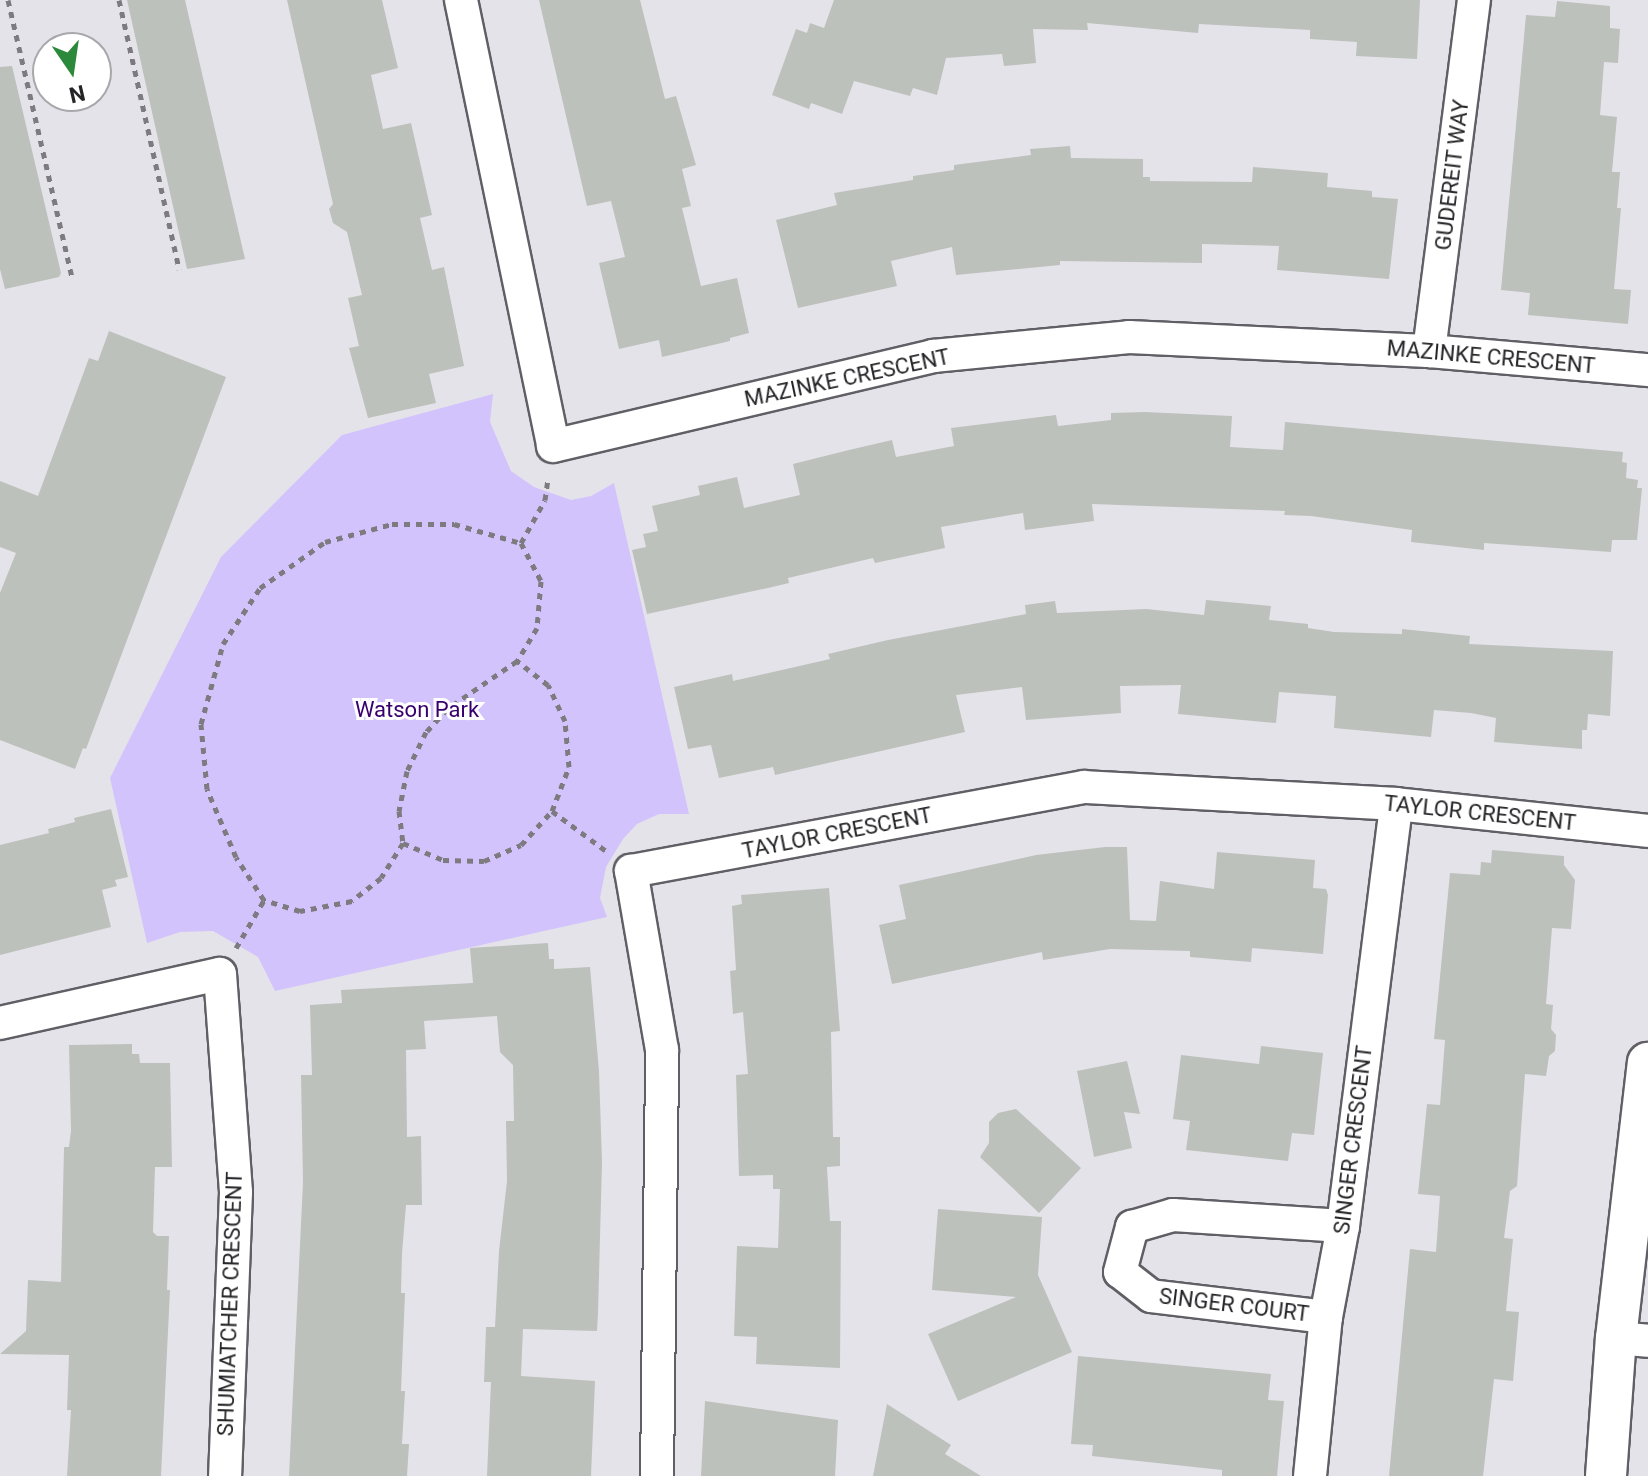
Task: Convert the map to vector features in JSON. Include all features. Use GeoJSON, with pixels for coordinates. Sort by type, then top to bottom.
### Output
{"type":"FeatureCollection","features":[{"type":"Feature","properties":{"kind":"street"},"geometry":{"type":"LineString","coordinates":[[461,0],[553,446]]}},
{"type":"Feature","properties":{"kind":"street","name":"GUDEREIT WAY"},"geometry":{"type":"LineString","coordinates":[[1429,351],[1474,0]]}},
{"type":"Feature","properties":{"kind":"street","name":"MAZINKE CRESCENT"},"geometry":{"type":"LineString","coordinates":[[553,446],[933,356],[1129,337],[1429,351],[1648,370]]}},
{"type":"Feature","properties":{"kind":"street","name":"TAYLOR CRESCENT"},"geometry":{"type":"LineString","coordinates":[[631,871],[1084,787],[1396,804],[1648,831]]}},
{"type":"Feature","properties":{"kind":"street","name":"SINGER CRESCENT"},"geometry":{"type":"LineString","coordinates":[[1310,1476],[1326,1317],[1343,1226],[1396,804]]}},
{"type":"Feature","properties":{"kind":"street"},"geometry":{"type":"LineString","coordinates":[[631,871],[662,1050],[657,1476]]}},
{"type":"Feature","properties":{"kind":"street"},"geometry":{"type":"LineString","coordinates":[[0,1023],[220,974]]}},
{"type":"Feature","properties":{"kind":"street","name":"SHUMIATCHER CRESCENT"},"geometry":{"type":"LineString","coordinates":[[220,974],[236,1192],[225,1476]]}},
{"type":"Feature","properties":{"kind":"street"},"geometry":{"type":"LineString","coordinates":[[1606,1476],[1632,1340],[1648,1063]]}},
{"type":"Feature","properties":{"kind":"street","name":"SINGER COURT"},"geometry":{"type":"LineString","coordinates":[[1326,1317],[1151,1296],[1120,1272],[1132,1227],[1173,1215],[1343,1226]]}},
{"type":"Feature","properties":{"kind":"path"},"geometry":{"type":"LineString","coordinates":[[8,0],[72,277]]}},
{"type":"Feature","properties":{"kind":"path"},"geometry":{"type":"LineString","coordinates":[[119,0],[179,269]]}},
{"type":"Feature","properties":{"kind":"path"},"geometry":{"type":"LineString","coordinates":[[521,543],[545,500],[553,446]]}},
{"type":"Feature","properties":{"kind":"path"},"geometry":{"type":"LineString","coordinates":[[392,524],[454,524],[521,543],[541,581],[537,628],[517,661],[447,709],[426,732],[407,771],[399,811],[403,843],[381,878],[352,901],[300,911],[264,900],[236,857],[207,789],[201,724],[223,644],[260,588],[325,542],[392,524]]}},
{"type":"Feature","properties":{"kind":"path"},"geometry":{"type":"LineString","coordinates":[[403,843],[443,860],[484,861],[521,845],[552,811],[569,767],[565,721],[548,685],[517,661]]}},
{"type":"Feature","properties":{"kind":"path"},"geometry":{"type":"LineString","coordinates":[[552,811],[631,871]]}},
{"type":"Feature","properties":{"kind":"path"},"geometry":{"type":"LineString","coordinates":[[220,974],[264,900]]}},
{"type":"Feature","properties":{"kind":"green space","name":"Watson Park"},"geometry":{"type":"Polygon","coordinates":[[[493,394],[490,422],[511,471],[534,487],[571,500],[591,496],[614,483],[689,814],[659,814],[637,824],[623,839],[606,867],[600,898],[607,917],[275,991],[258,957],[213,931],[180,932],[147,943],[110,778],[221,557],[342,435],[493,394]]]}},
{"type":"Feature","properties":{"kind":"building"},"geometry":{"type":"Polygon","coordinates":[[[127,0],[185,0],[245,259],[187,269],[127,0]]]}},
{"type":"Feature","properties":{"kind":"building"},"geometry":{"type":"Polygon","coordinates":[[[287,0],[382,0],[398,68],[371,75],[383,129],[411,123],[432,215],[420,218],[432,270],[444,267],[464,366],[429,374],[436,403],[368,418],[349,348],[359,346],[348,298],[362,295],[347,232],[333,223],[329,209],[333,204],[287,0]]]}},
{"type":"Feature","properties":{"kind":"building"},"geometry":{"type":"Polygon","coordinates":[[[539,0],[640,0],[665,99],[676,96],[696,165],[682,169],[691,206],[682,208],[701,286],[737,278],[749,333],[730,338],[730,341],[662,357],[659,340],[619,349],[599,263],[625,257],[611,201],[587,206],[539,0]]]}},
{"type":"Feature","properties":{"kind":"building"},"geometry":{"type":"Polygon","coordinates":[[[834,0],[1420,0],[1417,59],[1356,56],[1357,42],[1310,39],[1310,30],[1199,24],[1198,33],[1087,23],[1088,30],[1033,29],[1036,63],[1004,66],[1002,54],[946,58],[937,95],[913,88],[910,96],[854,81],[842,114],[811,103],[809,109],[772,95],[796,29],[807,33],[810,23],[824,28],[834,0]]]}},
{"type":"Feature","properties":{"kind":"building"},"geometry":{"type":"Polygon","coordinates":[[[1557,1],[1610,6],[1610,28],[1620,29],[1618,63],[1604,62],[1600,115],[1617,117],[1612,172],[1620,172],[1617,208],[1621,208],[1614,289],[1631,290],[1628,324],[1528,315],[1530,293],[1501,290],[1526,15],[1555,17],[1557,1]]]}},
{"type":"Feature","properties":{"kind":"building"},"geometry":{"type":"Polygon","coordinates":[[[12,66],[61,273],[59,277],[5,289],[0,269],[0,67],[12,66]]]}},
{"type":"Feature","properties":{"kind":"building"},"geometry":{"type":"Polygon","coordinates":[[[1070,146],[1071,158],[1143,159],[1143,177],[1150,177],[1150,181],[1252,182],[1253,167],[1328,173],[1327,187],[1372,191],[1372,197],[1398,199],[1389,279],[1277,270],[1279,246],[1202,244],[1202,263],[1060,261],[1060,265],[956,275],[952,247],[891,261],[897,286],[798,308],[776,220],[837,205],[834,193],[913,180],[913,176],[954,170],[954,165],[1031,155],[1030,149],[1070,146]]]}},
{"type":"Feature","properties":{"kind":"building"},"geometry":{"type":"Polygon","coordinates":[[[109,331],[226,377],[86,749],[83,748],[75,769],[0,740],[0,593],[16,553],[0,547],[0,481],[38,496],[89,358],[98,361],[109,331]]]}},
{"type":"Feature","properties":{"kind":"building"},"geometry":{"type":"Polygon","coordinates":[[[1111,413],[1232,416],[1230,447],[1283,450],[1285,422],[1623,452],[1622,462],[1627,463],[1626,478],[1638,480],[1637,488],[1642,488],[1637,540],[1612,540],[1611,552],[1484,543],[1484,550],[1411,542],[1412,530],[1284,515],[1285,511],[1092,504],[1094,521],[1025,530],[1023,513],[941,527],[945,548],[875,563],[873,558],[788,578],[789,583],[647,614],[632,550],[646,547],[643,534],[658,531],[652,506],[700,495],[698,486],[737,477],[744,508],[800,495],[793,464],[849,450],[892,440],[896,457],[954,446],[951,428],[1056,415],[1058,426],[1111,420],[1111,413]]]}},
{"type":"Feature","properties":{"kind":"building"},"geometry":{"type":"Polygon","coordinates":[[[1206,600],[1271,606],[1269,620],[1308,624],[1308,628],[1334,632],[1402,634],[1402,629],[1470,636],[1469,644],[1613,651],[1610,716],[1588,714],[1587,730],[1582,730],[1582,749],[1494,742],[1496,718],[1471,713],[1434,710],[1431,737],[1334,728],[1336,696],[1279,692],[1276,723],[1178,714],[1181,685],[1120,686],[1121,713],[1026,720],[1022,687],[956,695],[965,732],[775,775],[773,767],[719,778],[711,745],[688,749],[674,687],[732,674],[733,681],[830,659],[828,654],[888,640],[1026,614],[1025,605],[1055,601],[1057,613],[1146,609],[1204,615],[1206,600]]]}},
{"type":"Feature","properties":{"kind":"building"},"geometry":{"type":"Polygon","coordinates":[[[111,809],[128,877],[115,880],[117,886],[102,890],[111,927],[0,955],[0,845],[49,833],[48,829],[75,822],[74,818],[111,809]]]}},
{"type":"Feature","properties":{"kind":"building"},"geometry":{"type":"Polygon","coordinates":[[[1127,847],[1130,920],[1156,921],[1160,881],[1214,889],[1217,852],[1315,860],[1313,888],[1326,889],[1328,895],[1323,954],[1252,948],[1251,962],[1190,957],[1190,951],[1110,949],[1043,960],[1042,952],[892,984],[879,925],[906,919],[899,885],[1036,855],[1127,847]]]}},
{"type":"Feature","properties":{"kind":"building"},"geometry":{"type":"Polygon","coordinates":[[[1492,850],[1564,856],[1564,865],[1575,880],[1571,929],[1552,928],[1546,1004],[1553,1005],[1551,1029],[1556,1035],[1555,1051],[1549,1056],[1546,1076],[1525,1074],[1517,1186],[1510,1191],[1504,1238],[1513,1239],[1506,1311],[1519,1312],[1513,1381],[1494,1379],[1483,1476],[1389,1476],[1410,1249],[1436,1252],[1440,1196],[1418,1194],[1427,1104],[1440,1105],[1445,1040],[1434,1039],[1450,873],[1480,875],[1481,862],[1491,863],[1492,850]]]}},
{"type":"Feature","properties":{"kind":"building"},"geometry":{"type":"Polygon","coordinates":[[[829,888],[840,1031],[831,1032],[833,1137],[840,1137],[840,1166],[827,1167],[830,1221],[841,1221],[840,1368],[756,1364],[757,1337],[734,1336],[737,1246],[778,1248],[780,1189],[773,1189],[773,1175],[739,1176],[736,1075],[748,1074],[743,1012],[733,1014],[730,971],[736,970],[732,906],[742,904],[741,895],[829,888]]]}},
{"type":"Feature","properties":{"kind":"building"},"geometry":{"type":"Polygon","coordinates":[[[548,943],[549,959],[554,959],[554,969],[590,967],[599,1071],[602,1162],[597,1331],[523,1329],[521,1376],[595,1381],[591,1476],[487,1476],[491,1382],[484,1382],[486,1327],[495,1327],[507,1181],[506,1121],[514,1121],[513,1065],[500,1052],[497,1016],[424,1021],[426,1049],[406,1050],[407,1137],[421,1136],[422,1205],[406,1205],[402,1253],[401,1293],[405,1293],[401,1391],[405,1391],[402,1444],[409,1444],[407,1476],[289,1476],[303,1182],[301,1075],[312,1075],[310,1005],[342,1003],[341,990],[473,983],[470,948],[548,943]]]}},
{"type":"Feature","properties":{"kind":"building"},"geometry":{"type":"Polygon","coordinates":[[[132,1044],[132,1054],[139,1054],[140,1063],[170,1063],[172,1167],[155,1167],[153,1232],[157,1236],[169,1236],[167,1290],[170,1290],[161,1476],[67,1476],[71,1410],[67,1410],[69,1355],[0,1354],[26,1331],[28,1280],[61,1282],[64,1147],[69,1147],[71,1131],[69,1045],[132,1044]]]}},
{"type":"Feature","properties":{"kind":"building"},"geometry":{"type":"Polygon","coordinates":[[[1261,1046],[1323,1053],[1314,1135],[1292,1133],[1288,1161],[1186,1150],[1190,1121],[1173,1119],[1181,1055],[1259,1064],[1261,1046]]]}},
{"type":"Feature","properties":{"kind":"building"},"geometry":{"type":"Polygon","coordinates":[[[1127,1061],[1140,1114],[1124,1112],[1132,1148],[1094,1157],[1077,1071],[1127,1061]]]}},
{"type":"Feature","properties":{"kind":"building"},"geometry":{"type":"Polygon","coordinates":[[[1016,1109],[1081,1168],[1039,1213],[980,1157],[989,1143],[989,1122],[998,1113],[1016,1109]]]}},
{"type":"Feature","properties":{"kind":"building"},"geometry":{"type":"Polygon","coordinates":[[[938,1209],[1042,1217],[1038,1275],[1072,1352],[958,1401],[928,1334],[1016,1297],[932,1290],[938,1209]]]}},
{"type":"Feature","properties":{"kind":"building"},"geometry":{"type":"Polygon","coordinates":[[[1078,1356],[1271,1374],[1268,1400],[1284,1401],[1277,1476],[1222,1476],[1222,1470],[1092,1456],[1093,1445],[1071,1444],[1078,1356]]]}},
{"type":"Feature","properties":{"kind":"building"},"geometry":{"type":"Polygon","coordinates":[[[705,1401],[838,1420],[835,1476],[701,1476],[705,1401]]]}},
{"type":"Feature","properties":{"kind":"building"},"geometry":{"type":"Polygon","coordinates":[[[887,1404],[951,1445],[945,1454],[981,1476],[873,1476],[887,1404]]]}}]}
